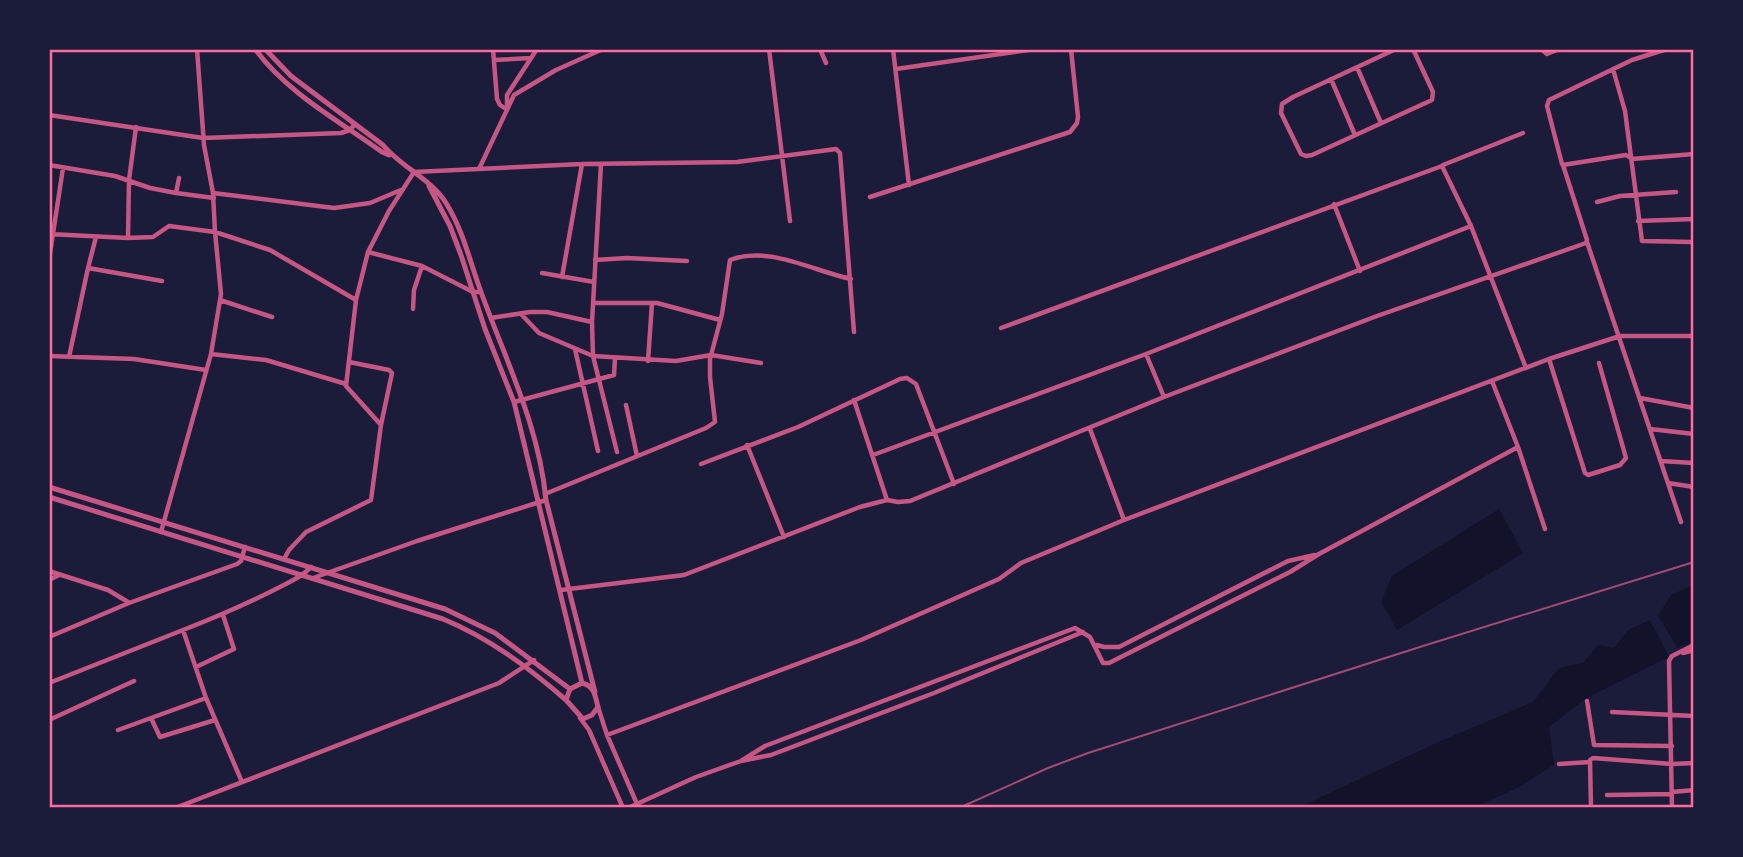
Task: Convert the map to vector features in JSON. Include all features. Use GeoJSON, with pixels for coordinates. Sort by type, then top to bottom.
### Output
{"type":"FeatureCollection","features":[{"type":"Feature","properties":{"kind":"street"},"geometry":{"type":"LineString","coordinates":[[162,532],[211,354],[220,300],[213,196],[203,138],[197,49]]}},
{"type":"Feature","properties":{"kind":"street"},"geometry":{"type":"LineString","coordinates":[[254,49],[281,78],[350,130],[414,172],[447,205],[464,242],[530,416],[544,474],[546,497],[582,683]]}},
{"type":"Feature","properties":{"kind":"street"},"geometry":{"type":"LineString","coordinates":[[265,49],[291,76],[383,145],[392,156]]}},
{"type":"Feature","properties":{"kind":"street"},"geometry":{"type":"LineString","coordinates":[[493,49],[497,99],[499,105],[506,107]]}},
{"type":"Feature","properties":{"kind":"street"},"geometry":{"type":"LineString","coordinates":[[506,107],[507,95],[537,49]]}},
{"type":"Feature","properties":{"kind":"street"},"geometry":{"type":"LineString","coordinates":[[479,169],[506,107],[518,92],[568,64],[603,49]]}},
{"type":"Feature","properties":{"kind":"street"},"geometry":{"type":"LineString","coordinates":[[769,49],[790,221]]}},
{"type":"Feature","properties":{"kind":"street"},"geometry":{"type":"LineString","coordinates":[[820,49],[826,63]]}},
{"type":"Feature","properties":{"kind":"street"},"geometry":{"type":"LineString","coordinates":[[893,49],[909,185]]}},
{"type":"Feature","properties":{"kind":"street"},"geometry":{"type":"LineString","coordinates":[[896,69],[1035,49]]}},
{"type":"Feature","properties":{"kind":"street"},"geometry":{"type":"LineString","coordinates":[[870,197],[1070,132],[1078,117],[1071,49]]}},
{"type":"Feature","properties":{"kind":"street"},"geometry":{"type":"LineString","coordinates":[[1396,49],[1282,104],[1281,113],[1304,156],[1312,155],[1434,97],[1413,49]]}},
{"type":"Feature","properties":{"kind":"street"},"geometry":{"type":"LineString","coordinates":[[1541,49],[1547,54],[1559,49]]}},
{"type":"Feature","properties":{"kind":"street"},"geometry":{"type":"LineString","coordinates":[[1667,49],[1612,69],[1552,98],[1547,103],[1562,165],[1681,522]]}},
{"type":"Feature","properties":{"kind":"street"},"geometry":{"type":"LineString","coordinates":[[494,60],[531,58]]}},
{"type":"Feature","properties":{"kind":"street"},"geometry":{"type":"LineString","coordinates":[[1357,67],[1381,123]]}},
{"type":"Feature","properties":{"kind":"street"},"geometry":{"type":"LineString","coordinates":[[1612,69],[1625,111],[1640,236],[1644,242],[1694,242]]}},
{"type":"Feature","properties":{"kind":"street"},"geometry":{"type":"LineString","coordinates":[[1331,79],[1355,135]]}},
{"type":"Feature","properties":{"kind":"street"},"geometry":{"type":"LineString","coordinates":[[49,115],[203,138],[341,133],[350,130],[355,124]]}},
{"type":"Feature","properties":{"kind":"street"},"geometry":{"type":"LineString","coordinates":[[128,238],[129,180],[136,127]]}},
{"type":"Feature","properties":{"kind":"street"},"geometry":{"type":"LineString","coordinates":[[1001,328],[1443,166],[1523,133]]}},
{"type":"Feature","properties":{"kind":"street"},"geometry":{"type":"LineString","coordinates":[[414,172],[582,164],[706,164],[833,148],[840,153],[854,332]]}},
{"type":"Feature","properties":{"kind":"street"},"geometry":{"type":"LineString","coordinates":[[1562,165],[1626,155],[1631,159],[1694,153]]}},
{"type":"Feature","properties":{"kind":"street"},"geometry":{"type":"LineString","coordinates":[[562,277],[582,164]]}},
{"type":"Feature","properties":{"kind":"street"},"geometry":{"type":"LineString","coordinates":[[601,164],[592,322],[593,356],[617,452]]}},
{"type":"Feature","properties":{"kind":"street"},"geometry":{"type":"LineString","coordinates":[[49,165],[129,180],[150,188],[176,193],[334,208],[370,203],[403,189]]}},
{"type":"Feature","properties":{"kind":"street"},"geometry":{"type":"LineString","coordinates":[[1443,166],[1471,226],[1526,368]]}},
{"type":"Feature","properties":{"kind":"street"},"geometry":{"type":"LineString","coordinates":[[49,260],[64,167]]}},
{"type":"Feature","properties":{"kind":"street"},"geometry":{"type":"LineString","coordinates":[[381,425],[346,384],[356,300],[368,252],[414,172]]}},
{"type":"Feature","properties":{"kind":"street"},"geometry":{"type":"LineString","coordinates":[[176,193],[179,178]]}},
{"type":"Feature","properties":{"kind":"street"},"geometry":{"type":"LineString","coordinates":[[426,182],[450,226],[485,329],[514,402],[538,503],[598,707],[637,804]]}},
{"type":"Feature","properties":{"kind":"street"},"geometry":{"type":"LineString","coordinates":[[1597,202],[1635,194],[1676,192]]}},
{"type":"Feature","properties":{"kind":"street"},"geometry":{"type":"LineString","coordinates":[[1334,204],[1360,271]]}},
{"type":"Feature","properties":{"kind":"street"},"geometry":{"type":"LineString","coordinates":[[1638,221],[1694,219]]}},
{"type":"Feature","properties":{"kind":"street"},"geometry":{"type":"LineString","coordinates":[[52,234],[128,238],[155,236],[169,226],[215,232],[270,250],[356,300]]}},
{"type":"Feature","properties":{"kind":"street"},"geometry":{"type":"LineString","coordinates":[[873,455],[1146,354],[1471,226]]}},
{"type":"Feature","properties":{"kind":"street"},"geometry":{"type":"LineString","coordinates":[[69,357],[96,237]]}},
{"type":"Feature","properties":{"kind":"street"},"geometry":{"type":"LineString","coordinates":[[565,590],[681,576],[860,507],[887,500],[910,500],[1164,397],[1377,316],[1587,242]]}},
{"type":"Feature","properties":{"kind":"street"},"geometry":{"type":"LineString","coordinates":[[368,252],[422,266],[473,292],[481,292]]}},
{"type":"Feature","properties":{"kind":"street"},"geometry":{"type":"LineString","coordinates":[[313,578],[538,503],[546,497],[715,422],[710,377],[711,355],[732,259],[755,256],[785,260],[826,274],[851,279]]}},
{"type":"Feature","properties":{"kind":"street"},"geometry":{"type":"LineString","coordinates":[[595,260],[627,258],[687,261]]}},
{"type":"Feature","properties":{"kind":"street"},"geometry":{"type":"LineString","coordinates":[[413,309],[414,290],[422,266]]}},
{"type":"Feature","properties":{"kind":"street"},"geometry":{"type":"LineString","coordinates":[[88,268],[162,281]]}},
{"type":"Feature","properties":{"kind":"street"},"geometry":{"type":"LineString","coordinates":[[542,273],[594,282]]}},
{"type":"Feature","properties":{"kind":"street"},"geometry":{"type":"LineString","coordinates":[[220,300],[272,317]]}},
{"type":"Feature","properties":{"kind":"street"},"geometry":{"type":"LineString","coordinates":[[593,303],[652,303],[720,320]]}},
{"type":"Feature","properties":{"kind":"street"},"geometry":{"type":"LineString","coordinates":[[648,361],[652,303]]}},
{"type":"Feature","properties":{"kind":"street"},"geometry":{"type":"LineString","coordinates":[[492,318],[547,312],[592,322]]}},
{"type":"Feature","properties":{"kind":"street"},"geometry":{"type":"LineString","coordinates":[[521,314],[539,333],[593,356],[648,361],[684,360],[711,355],[761,363]]}},
{"type":"Feature","properties":{"kind":"street"},"geometry":{"type":"LineString","coordinates":[[607,735],[860,640],[999,579],[1021,563],[1124,520],[1549,359],[1620,336],[1694,336]]}},
{"type":"Feature","properties":{"kind":"street"},"geometry":{"type":"LineString","coordinates":[[575,349],[598,451]]}},
{"type":"Feature","properties":{"kind":"street"},"geometry":{"type":"LineString","coordinates":[[211,354],[266,359],[346,384]]}},
{"type":"Feature","properties":{"kind":"street"},"geometry":{"type":"LineString","coordinates":[[1146,354],[1164,397]]}},
{"type":"Feature","properties":{"kind":"street"},"geometry":{"type":"LineString","coordinates":[[49,356],[134,359],[206,370]]}},
{"type":"Feature","properties":{"kind":"street"},"geometry":{"type":"LineString","coordinates":[[514,402],[614,375],[615,358]]}},
{"type":"Feature","properties":{"kind":"street"},"geometry":{"type":"LineString","coordinates":[[1549,359],[1585,473],[1588,475],[1620,465],[1626,458],[1599,363]]}},
{"type":"Feature","properties":{"kind":"street"},"geometry":{"type":"LineString","coordinates":[[284,559],[306,532],[371,500],[381,425],[392,373],[349,362]]}},
{"type":"Feature","properties":{"kind":"street"},"geometry":{"type":"LineString","coordinates":[[701,464],[798,427],[900,379],[912,380],[916,384],[954,484]]}},
{"type":"Feature","properties":{"kind":"street"},"geometry":{"type":"LineString","coordinates":[[1492,381],[1518,447],[1545,529]]}},
{"type":"Feature","properties":{"kind":"street"},"geometry":{"type":"LineString","coordinates":[[1640,398],[1694,408]]}},
{"type":"Feature","properties":{"kind":"street"},"geometry":{"type":"LineString","coordinates":[[855,400],[887,500]]}},
{"type":"Feature","properties":{"kind":"street"},"geometry":{"type":"LineString","coordinates":[[626,405],[637,456]]}},
{"type":"Feature","properties":{"kind":"street"},"geometry":{"type":"LineString","coordinates":[[1090,429],[1124,520]]}},
{"type":"Feature","properties":{"kind":"street"},"geometry":{"type":"LineString","coordinates":[[1650,429],[1694,434]]}},
{"type":"Feature","properties":{"kind":"street"},"geometry":{"type":"LineString","coordinates":[[747,445],[784,537]]}},
{"type":"Feature","properties":{"kind":"street"},"geometry":{"type":"LineString","coordinates":[[741,761],[765,746],[1075,628],[1084,631],[1095,644],[1103,663],[1109,663],[1290,572],[1518,447]]}},
{"type":"Feature","properties":{"kind":"street"},"geometry":{"type":"LineString","coordinates":[[1661,461],[1694,463]]}},
{"type":"Feature","properties":{"kind":"street"},"geometry":{"type":"LineString","coordinates":[[1668,483],[1694,487]]}},
{"type":"Feature","properties":{"kind":"street"},"geometry":{"type":"LineString","coordinates":[[49,487],[312,567],[468,618],[495,632],[570,689]]}},
{"type":"Feature","properties":{"kind":"street"},"geometry":{"type":"LineString","coordinates":[[49,497],[443,619],[471,631],[527,666],[566,700],[589,730],[626,808],[696,777],[741,761],[771,755],[934,693],[1084,631]]}},
{"type":"Feature","properties":{"kind":"street"},"geometry":{"type":"LineString","coordinates":[[49,637],[129,603],[237,564],[245,547]]}},
{"type":"Feature","properties":{"kind":"street"},"geometry":{"type":"LineString","coordinates":[[1095,644],[1119,647],[1288,561],[1319,554]]}},
{"type":"Feature","properties":{"kind":"street"},"geometry":{"type":"LineString","coordinates":[[49,683],[223,615],[304,575],[312,567]]}},
{"type":"Feature","properties":{"kind":"street"},"geometry":{"type":"LineString","coordinates":[[49,571],[108,590],[129,603]]}},
{"type":"Feature","properties":{"kind":"street"},"geometry":{"type":"LineString","coordinates":[[49,580],[60,574]]}},
{"type":"Feature","properties":{"kind":"street"},"geometry":{"type":"LineString","coordinates":[[196,667],[234,649],[223,615]]}},
{"type":"Feature","properties":{"kind":"street"},"geometry":{"type":"LineString","coordinates":[[1183,615],[1188,624]]}},
{"type":"Feature","properties":{"kind":"street"},"geometry":{"type":"LineString","coordinates":[[183,631],[206,698],[242,782]]}},
{"type":"Feature","properties":{"kind":"street"},"geometry":{"type":"LineString","coordinates":[[1672,808],[1670,661],[1676,654],[1694,648]]}},
{"type":"Feature","properties":{"kind":"street"},"geometry":{"type":"LineString","coordinates":[[175,808],[499,683],[534,660]]}},
{"type":"Feature","properties":{"kind":"street"},"geometry":{"type":"LineString","coordinates":[[49,720],[134,681]]}},
{"type":"Feature","properties":{"kind":"street"},"geometry":{"type":"LineString","coordinates":[[566,700],[570,689],[582,683],[590,685],[595,692]]}},
{"type":"Feature","properties":{"kind":"street"},"geometry":{"type":"LineString","coordinates":[[118,730],[206,698]]}},
{"type":"Feature","properties":{"kind":"street"},"geometry":{"type":"LineString","coordinates":[[1587,701],[1594,745],[1672,746]]}},
{"type":"Feature","properties":{"kind":"street"},"geometry":{"type":"LineString","coordinates":[[580,718],[586,719],[598,707]]}},
{"type":"Feature","properties":{"kind":"street"},"geometry":{"type":"LineString","coordinates":[[1612,712],[1694,716]]}},
{"type":"Feature","properties":{"kind":"street"},"geometry":{"type":"LineString","coordinates":[[151,718],[160,737],[215,720]]}},
{"type":"Feature","properties":{"kind":"street"},"geometry":{"type":"LineString","coordinates":[[1559,764],[1590,762],[1593,758],[1694,763]]}},
{"type":"Feature","properties":{"kind":"street"},"geometry":{"type":"LineString","coordinates":[[1590,762],[1591,808]]}},
{"type":"Feature","properties":{"kind":"street"},"geometry":{"type":"LineString","coordinates":[[1606,795],[1694,790]]}},
{"type":"Feature","properties":{"kind":"shaded area"},"geometry":{"type":"Polygon","coordinates":[[[1499,509],[1523,553],[1397,630],[1381,602],[1392,576],[1499,509]]]}},
{"type":"Feature","properties":{"kind":"shaded area"},"geometry":{"type":"Polygon","coordinates":[[[1694,585],[1694,641],[1678,648],[1658,616],[1671,595],[1694,585]]]}},
{"type":"Feature","properties":{"kind":"shaded area"},"geometry":{"type":"Polygon","coordinates":[[[1650,620],[1669,657],[1585,699],[1549,727],[1554,765],[1517,788],[1473,808],[1298,808],[1434,744],[1533,702],[1559,668],[1583,663],[1598,645],[1614,648],[1628,630],[1650,620]]]}},
{"type":"Feature","properties":{"kind":"railway"},"geometry":{"type":"LineString","coordinates":[[959,808],[1088,753],[1694,562]]}}]}
